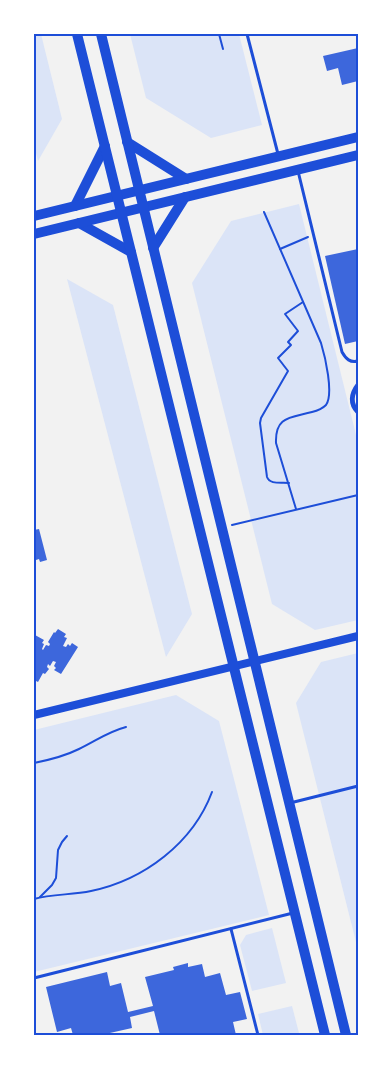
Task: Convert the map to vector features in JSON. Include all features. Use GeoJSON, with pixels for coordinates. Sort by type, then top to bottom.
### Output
{"type":"FeatureCollection","features":[{"type":"Feature","properties":{"kind":"main road"},"geometry":{"type":"LineString","coordinates":[[77,34],[326,1035]]}},
{"type":"Feature","properties":{"kind":"main road"},"geometry":{"type":"LineString","coordinates":[[101,34],[346,1035]]}},
{"type":"Feature","properties":{"kind":"main road"},"geometry":{"type":"LineString","coordinates":[[34,216],[358,137]]}},
{"type":"Feature","properties":{"kind":"main road"},"geometry":{"type":"LineString","coordinates":[[127,142],[186,179]]}},
{"type":"Feature","properties":{"kind":"main road"},"geometry":{"type":"LineString","coordinates":[[75,206],[105,146]]}},
{"type":"Feature","properties":{"kind":"main road"},"geometry":{"type":"LineString","coordinates":[[34,234],[358,155]]}},
{"type":"Feature","properties":{"kind":"main road"},"geometry":{"type":"LineString","coordinates":[[153,248],[186,198]]}},
{"type":"Feature","properties":{"kind":"main road"},"geometry":{"type":"LineString","coordinates":[[79,223],[131,252]]}},
{"type":"Feature","properties":{"kind":"street"},"geometry":{"type":"LineString","coordinates":[[358,386],[352,399],[358,412]]}},
{"type":"Feature","properties":{"kind":"street"},"geometry":{"type":"LineString","coordinates":[[34,715],[358,636]]}},
{"type":"Feature","properties":{"kind":"lane"},"geometry":{"type":"LineString","coordinates":[[247,34],[279,156]]}},
{"type":"Feature","properties":{"kind":"lane"},"geometry":{"type":"LineString","coordinates":[[298,170],[342,352],[345,358],[358,360]]}},
{"type":"Feature","properties":{"kind":"lane"},"geometry":{"type":"LineString","coordinates":[[290,803],[358,786]]}},
{"type":"Feature","properties":{"kind":"lane"},"geometry":{"type":"LineString","coordinates":[[34,978],[295,913]]}},
{"type":"Feature","properties":{"kind":"lane"},"geometry":{"type":"LineString","coordinates":[[230,929],[258,1035]]}},
{"type":"Feature","properties":{"kind":"path"},"geometry":{"type":"LineString","coordinates":[[220,34],[223,50]]}},
{"type":"Feature","properties":{"kind":"path"},"geometry":{"type":"LineString","coordinates":[[264,212],[325,354],[329,390],[329,398],[326,405],[318,410],[284,420],[278,426],[276,443],[296,509]]}},
{"type":"Feature","properties":{"kind":"path"},"geometry":{"type":"LineString","coordinates":[[280,249],[313,234]]}},
{"type":"Feature","properties":{"kind":"path"},"geometry":{"type":"LineString","coordinates":[[288,482],[271,482],[268,480],[260,423],[288,371],[278,358],[291,345],[288,342],[298,332],[285,314],[303,302]]}},
{"type":"Feature","properties":{"kind":"path"},"geometry":{"type":"LineString","coordinates":[[222,527],[358,495]]}},
{"type":"Feature","properties":{"kind":"path"},"geometry":{"type":"LineString","coordinates":[[34,763],[68,754],[99,737],[126,727]]}},
{"type":"Feature","properties":{"kind":"path"},"geometry":{"type":"LineString","coordinates":[[34,898],[70,895],[108,887],[140,874],[171,852],[184,838],[204,810],[212,792]]}},
{"type":"Feature","properties":{"kind":"path"},"geometry":{"type":"LineString","coordinates":[[40,897],[56,878],[58,850],[67,836]]}},
{"type":"Feature","properties":{"kind":"shaded area"},"geometry":{"type":"Polygon","coordinates":[[[34,34],[41,34],[62,119],[38,161],[34,145],[34,34]]]}},
{"type":"Feature","properties":{"kind":"shaded area"},"geometry":{"type":"Polygon","coordinates":[[[130,34],[239,34],[262,125],[211,138],[146,98],[130,34]]]}},
{"type":"Feature","properties":{"kind":"shaded area"},"geometry":{"type":"Polygon","coordinates":[[[299,204],[358,443],[358,620],[315,630],[272,604],[192,283],[231,221],[299,204]]]}},
{"type":"Feature","properties":{"kind":"shaded area"},"geometry":{"type":"Polygon","coordinates":[[[67,279],[113,305],[192,614],[166,657],[67,279]]]}},
{"type":"Feature","properties":{"kind":"shaded area"},"geometry":{"type":"Polygon","coordinates":[[[358,653],[358,950],[296,703],[321,662],[358,653]]]}},
{"type":"Feature","properties":{"kind":"shaded area"},"geometry":{"type":"Polygon","coordinates":[[[176,695],[219,721],[269,915],[34,972],[34,730],[176,695]]]}},
{"type":"Feature","properties":{"kind":"shaded area"},"geometry":{"type":"Polygon","coordinates":[[[272,928],[286,983],[252,991],[240,945],[246,935],[272,928]]]}},
{"type":"Feature","properties":{"kind":"shaded area"},"geometry":{"type":"Polygon","coordinates":[[[292,1006],[298,1035],[263,1035],[258,1014],[292,1006]]]}},
{"type":"Feature","properties":{"kind":"building"},"geometry":{"type":"Polygon","coordinates":[[[358,48],[358,81],[342,85],[338,68],[327,71],[323,56],[358,48]]]}},
{"type":"Feature","properties":{"kind":"building"},"geometry":{"type":"Polygon","coordinates":[[[358,249],[358,341],[345,344],[325,256],[358,249]]]}},
{"type":"Feature","properties":{"kind":"building"},"geometry":{"type":"Polygon","coordinates":[[[39,529],[47,560],[40,562],[34,556],[34,530],[39,529]]]}},
{"type":"Feature","properties":{"kind":"building"},"geometry":{"type":"Polygon","coordinates":[[[58,629],[66,634],[64,637],[67,638],[63,646],[66,647],[68,644],[70,646],[72,643],[78,647],[61,674],[54,670],[56,662],[53,661],[50,666],[48,664],[47,667],[49,669],[45,674],[43,673],[38,682],[34,680],[34,636],[44,640],[42,643],[44,644],[43,650],[46,645],[49,646],[48,642],[58,629]]]}},
{"type":"Feature","properties":{"kind":"building"},"geometry":{"type":"Polygon","coordinates":[[[188,963],[188,967],[202,964],[205,977],[220,973],[226,995],[240,992],[247,1019],[233,1022],[236,1035],[160,1035],[154,1011],[130,1017],[132,1028],[101,1035],[73,1035],[71,1028],[57,1032],[46,987],[107,972],[110,986],[121,983],[128,1012],[153,1006],[145,977],[174,970],[173,967],[188,963]]]}}]}
